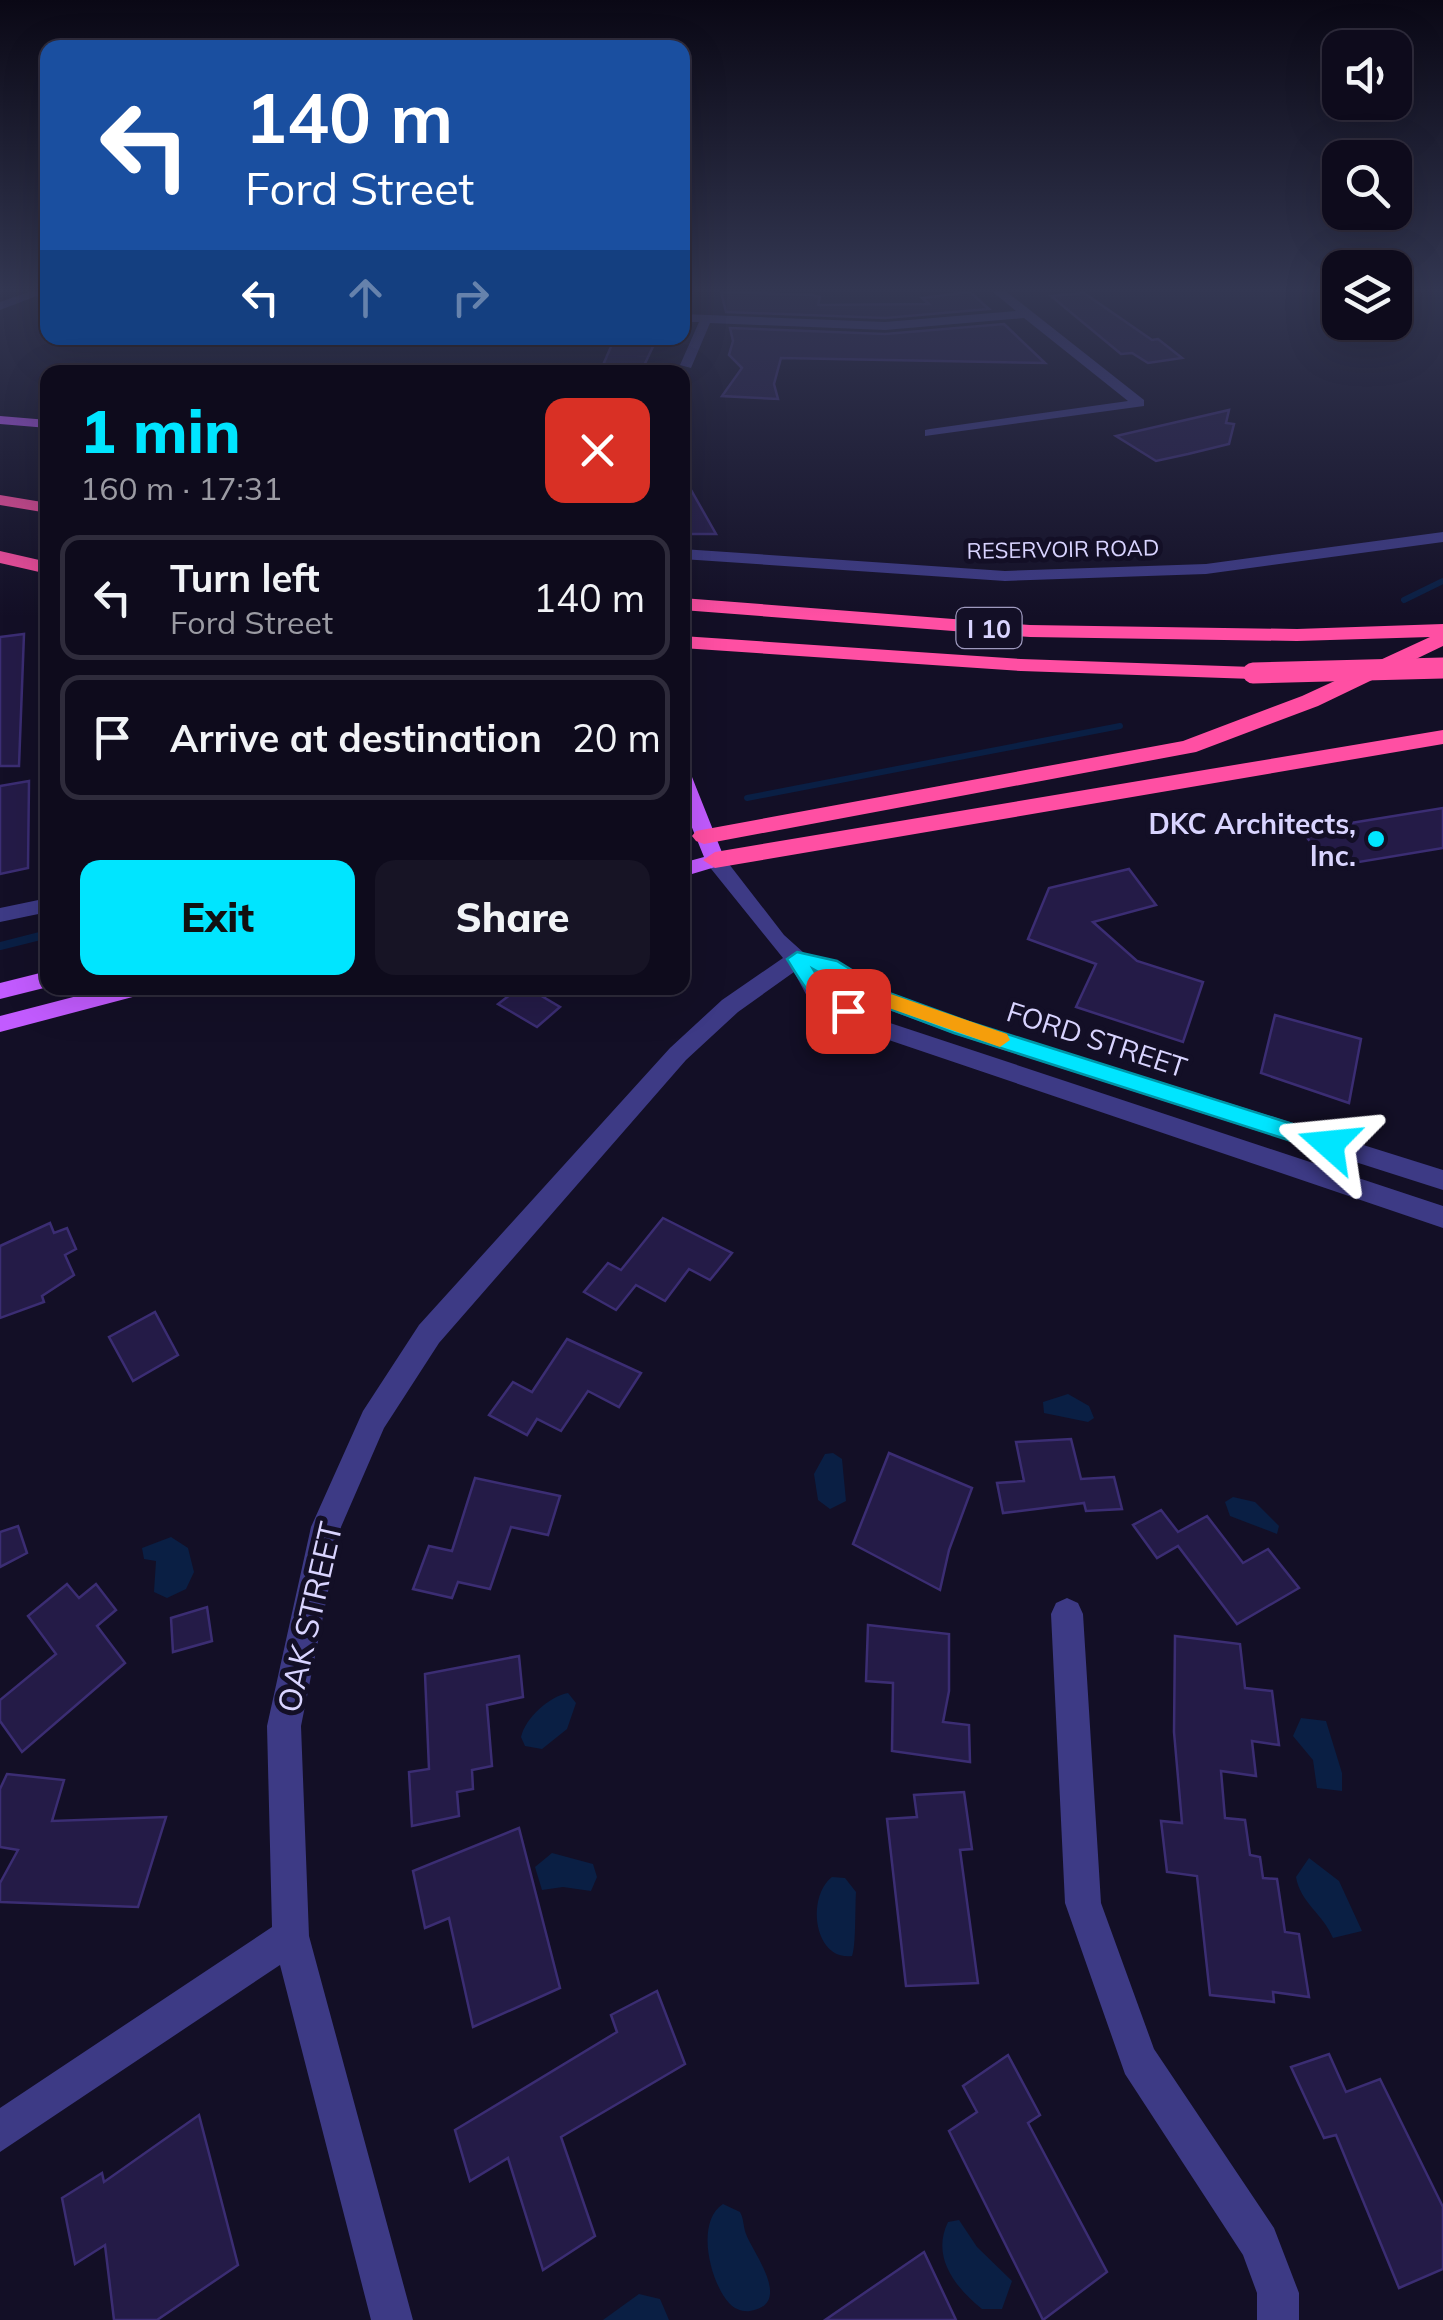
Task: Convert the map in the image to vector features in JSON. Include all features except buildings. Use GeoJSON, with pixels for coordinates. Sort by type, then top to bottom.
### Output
{"type":"FeatureCollection","features":[{"type":"Feature","properties":{"kind":"highway"},"geometry":{"type":"LineString","coordinates":[[0,492],[40,496]]}},
{"type":"Feature","properties":{"kind":"highway"},"geometry":{"type":"LineString","coordinates":[[0,500],[40,507]]}},
{"type":"Feature","properties":{"kind":"highway"},"geometry":{"type":"LineString","coordinates":[[0,541],[40,547]]}},
{"type":"Feature","properties":{"kind":"highway"},"geometry":{"type":"LineString","coordinates":[[0,557],[40,566]]}},
{"type":"Feature","properties":{"kind":"highway","name":"I 10"},"geometry":{"type":"LineString","coordinates":[[690,605],[1030,631],[1297,635],[1443,630]]}},
{"type":"Feature","properties":{"kind":"highway"},"geometry":{"type":"LineString","coordinates":[[693,838],[1188,746],[1310,700],[1443,638]]}},
{"type":"Feature","properties":{"kind":"highway","name":"I 10"},"geometry":{"type":"LineString","coordinates":[[690,643],[1021,665],[1253,673],[1443,668]]}},
{"type":"Feature","properties":{"kind":"highway"},"geometry":{"type":"LineString","coordinates":[[716,860],[1443,737]]}},
{"type":"Feature","properties":{"kind":"main road"},"geometry":{"type":"LineString","coordinates":[[0,420],[40,423]]}},
{"type":"Feature","properties":{"kind":"main road","name":"FORD STREET"},"geometry":{"type":"LineString","coordinates":[[693,838],[716,860]]}},
{"type":"Feature","properties":{"kind":"main road"},"geometry":{"type":"LineString","coordinates":[[690,868],[716,860]]}},
{"type":"Feature","properties":{"kind":"main road"},"geometry":{"type":"LineString","coordinates":[[0,992],[40,981]]}},
{"type":"Feature","properties":{"kind":"main road"},"geometry":{"type":"LineString","coordinates":[[0,1024],[110,995]]}},
{"type":"Feature","properties":{"kind":"street"},"geometry":{"type":"LineString","coordinates":[[930,433],[1139,403],[1136,400]]}},
{"type":"Feature","properties":{"kind":"street","name":"RESERVOIR ROAD"},"geometry":{"type":"LineString","coordinates":[[690,555],[1005,576],[1206,569],[1443,536]]}},
{"type":"Feature","properties":{"kind":"street","name":"FORD STREET"},"geometry":{"type":"LineString","coordinates":[[716,860],[776,940],[797,959],[817,994],[878,1028],[1443,1217]]}},
{"type":"Feature","properties":{"kind":"street"},"geometry":{"type":"LineString","coordinates":[[0,915],[40,907]]}},
{"type":"Feature","properties":{"kind":"street","name":"FORD STREET"},"geometry":{"type":"LineString","coordinates":[[797,959],[830,966],[882,998],[962,1028],[1443,1180]]}},
{"type":"Feature","properties":{"kind":"street","name":"OAK STREET"},"geometry":{"type":"LineString","coordinates":[[392,2320],[292,1936],[284,1726],[326,1527],[373,1420],[429,1334],[678,1054],[730,1006],[797,959]]}},
{"type":"Feature","properties":{"kind":"street"},"geometry":{"type":"LineString","coordinates":[[1234,1147],[1266,1140],[1374,1176],[1400,1167]]}},
{"type":"Feature","properties":{"kind":"street"},"geometry":{"type":"LineString","coordinates":[[1067,1614],[1083,1904],[1139,2060],[1259,2243],[1278,2293],[1278,2320]]}},
{"type":"Feature","properties":{"kind":"street"},"geometry":{"type":"LineString","coordinates":[[0,2132],[292,1936]]}},
{"type":"Feature","properties":{"kind":"water"},"geometry":{"type":"Polygon","coordinates":[[[1068,1394],[1089,1406],[1094,1418],[1088,1422],[1044,1413],[1043,1402],[1068,1394]]]}},
{"type":"Feature","properties":{"kind":"water"},"geometry":{"type":"Polygon","coordinates":[[[833,1453],[842,1459],[846,1501],[830,1509],[818,1500],[814,1474],[825,1454],[833,1453]]]}},
{"type":"Feature","properties":{"kind":"water"},"geometry":{"type":"Polygon","coordinates":[[[1233,1497],[1255,1502],[1279,1526],[1277,1534],[1230,1516],[1225,1502],[1233,1497]]]}},
{"type":"Feature","properties":{"kind":"water"},"geometry":{"type":"Polygon","coordinates":[[[171,1537],[188,1548],[194,1572],[186,1589],[167,1598],[154,1592],[156,1561],[144,1559],[142,1548],[171,1537]]]}},
{"type":"Feature","properties":{"kind":"water"},"geometry":{"type":"Polygon","coordinates":[[[568,1693],[576,1703],[567,1729],[542,1749],[525,1746],[521,1737],[533,1716],[554,1698],[568,1693]]]}},
{"type":"Feature","properties":{"kind":"water"},"geometry":{"type":"Polygon","coordinates":[[[1301,1718],[1326,1721],[1342,1773],[1342,1791],[1317,1788],[1313,1760],[1293,1736],[1301,1718]]]}},
{"type":"Feature","properties":{"kind":"water"},"geometry":{"type":"Polygon","coordinates":[[[552,1853],[593,1864],[597,1877],[591,1891],[563,1887],[542,1890],[535,1867],[552,1853]]]}},
{"type":"Feature","properties":{"kind":"water"},"geometry":{"type":"Polygon","coordinates":[[[1309,1858],[1339,1881],[1362,1931],[1333,1938],[1298,1886],[1296,1877],[1309,1858]]]}},
{"type":"Feature","properties":{"kind":"water"},"geometry":{"type":"Polygon","coordinates":[[[832,1877],[845,1878],[856,1892],[852,1956],[829,1949],[818,1926],[819,1898],[832,1877]]]}},
{"type":"Feature","properties":{"kind":"water"},"geometry":{"type":"Polygon","coordinates":[[[723,2204],[740,2212],[767,2277],[769,2299],[750,2311],[729,2303],[711,2267],[709,2224],[723,2204]]]}},
{"type":"Feature","properties":{"kind":"water"},"geometry":{"type":"Polygon","coordinates":[[[959,2220],[977,2247],[1012,2281],[1002,2309],[982,2309],[948,2270],[943,2235],[948,2222],[959,2220]]]}},
{"type":"Feature","properties":{"kind":"water"},"geometry":{"type":"Polygon","coordinates":[[[639,2294],[660,2299],[669,2320],[603,2320],[639,2294]]]}},
{"type":"Feature","properties":{"kind":"waterway"},"geometry":{"type":"LineString","coordinates":[[1404,600],[1443,581]]}},
{"type":"Feature","properties":{"kind":"waterway"},"geometry":{"type":"LineString","coordinates":[[747,798],[1120,726]]}},
{"type":"Feature","properties":{"kind":"waterway"},"geometry":{"type":"LineString","coordinates":[[0,946],[40,936]]}},
{"type":"Feature","properties":{"kind":"slow traffic"},"geometry":{"type":"LineString","coordinates":[[879,997],[1000,1040]]}},
{"type":"Feature","properties":{"kind":"place","name":"DKC Architects, Inc."},"geometry":{"type":"Point","coordinates":[1376,839]}},
{"type":"Feature","properties":{"kind":"route"},"geometry":{"type":"LineString","coordinates":[[848,1011],[817,994],[797,959],[830,966],[882,998],[962,1028],[1329,1144]]}}]}
